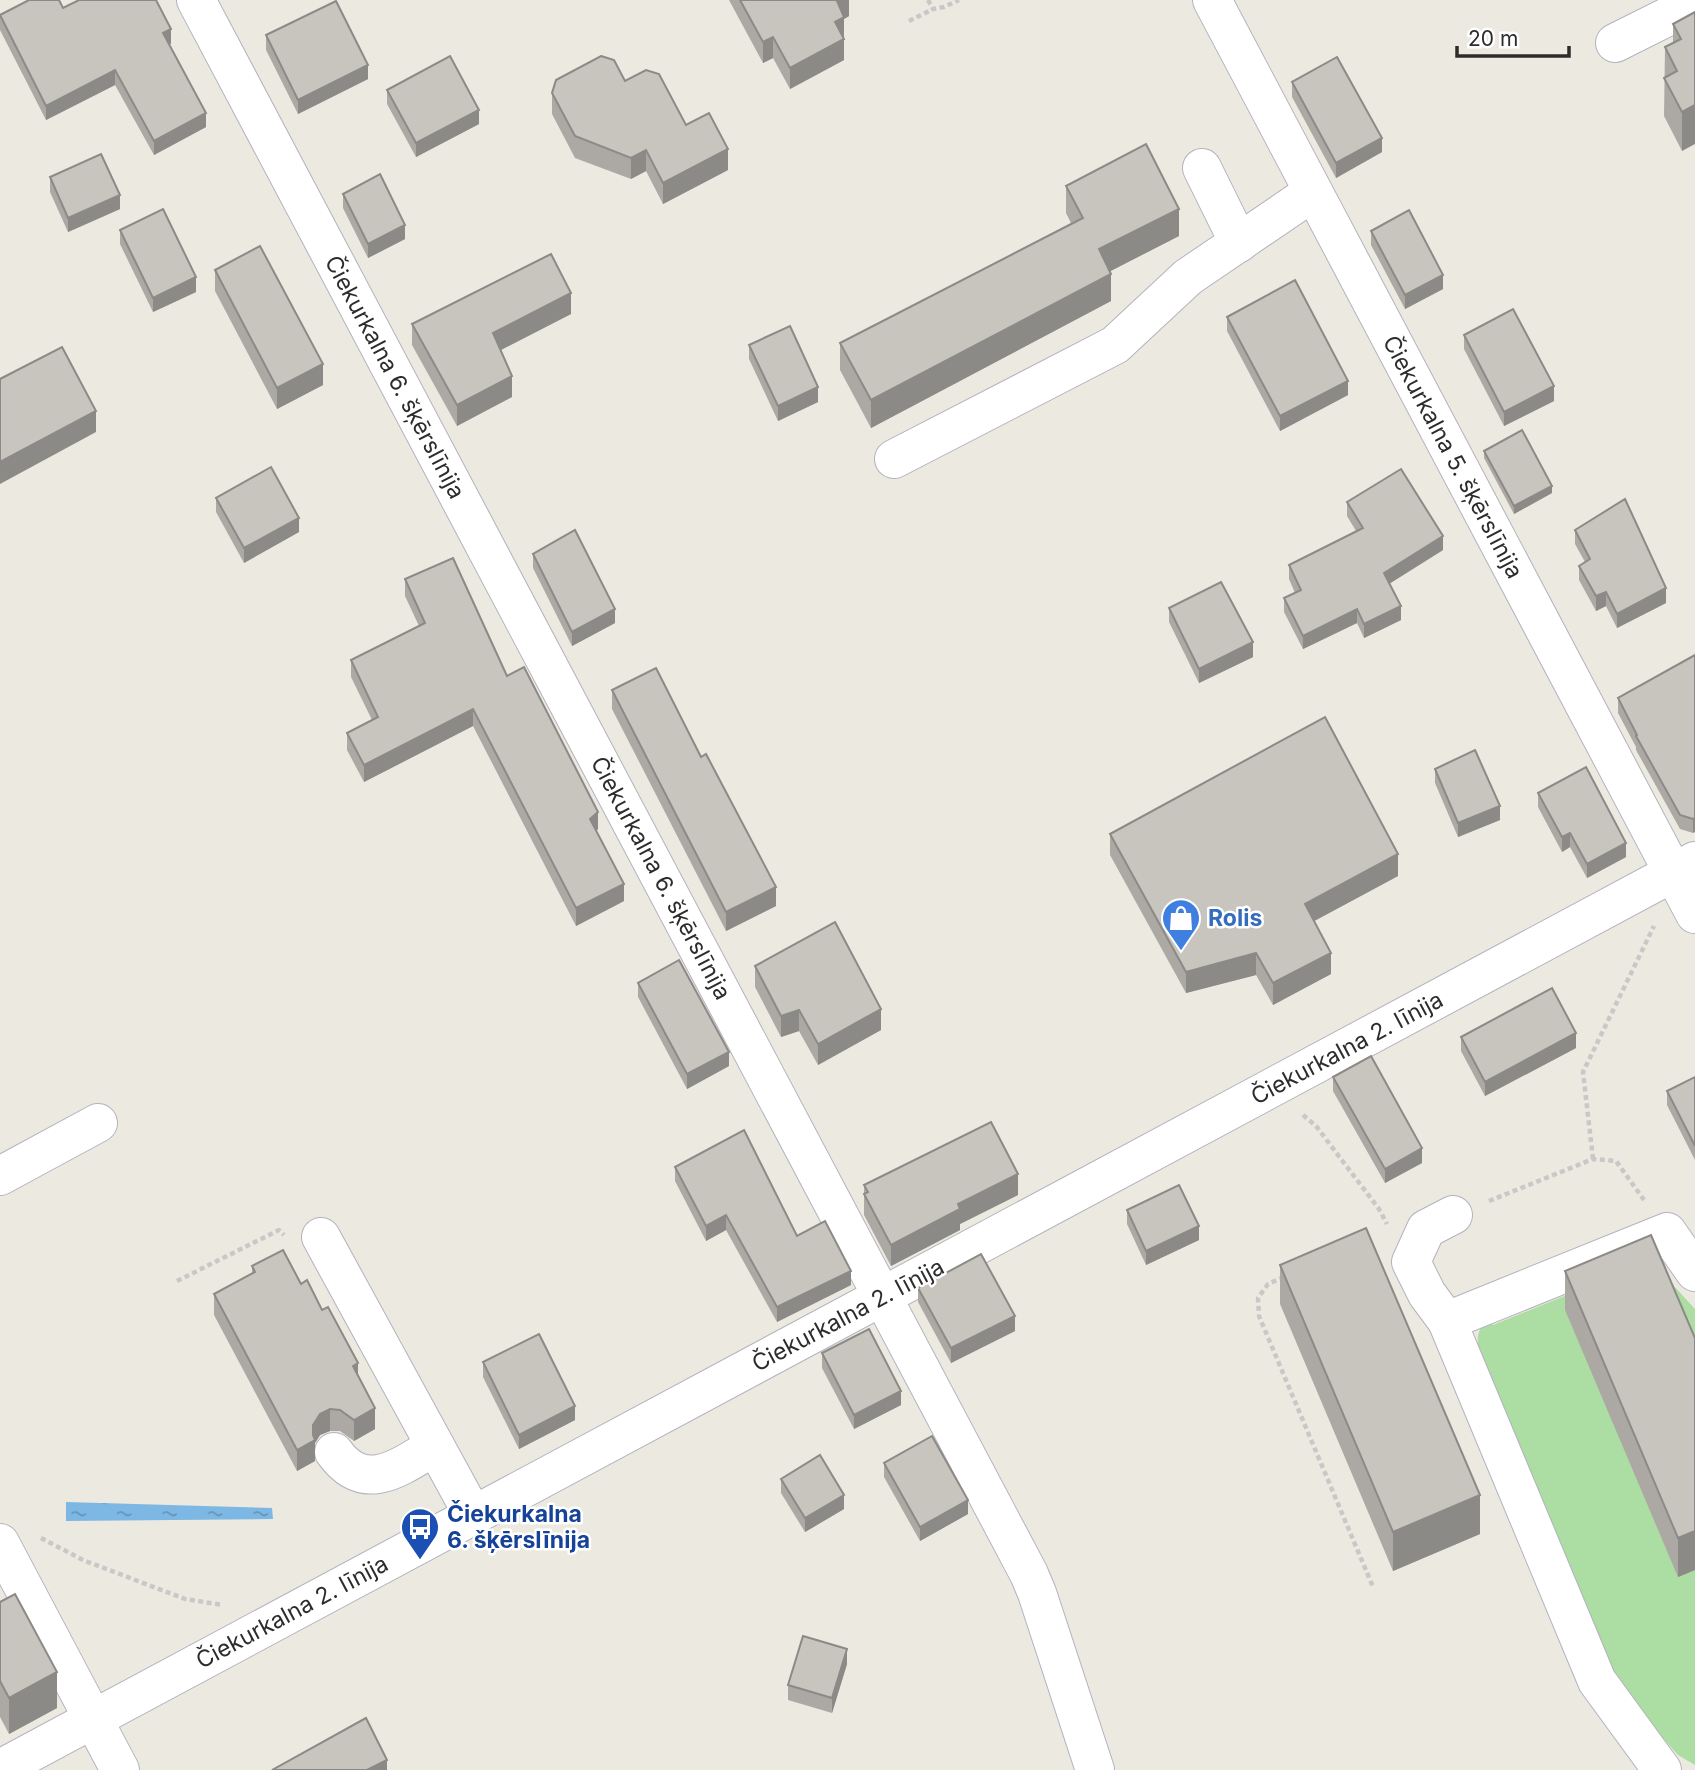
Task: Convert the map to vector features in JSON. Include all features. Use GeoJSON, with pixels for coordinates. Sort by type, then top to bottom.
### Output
{"type":"FeatureCollection","features":[{"type":"Feature","properties":{"kind":"street","name":"Čiekurkalna 6. šķērslīnija"},"geometry":{"type":"LineString","coordinates":[[195,0],[1029,1574],[1095,1770]]}},
{"type":"Feature","properties":{"kind":"street","name":"Čiekurkalna 5. šķērslīnija"},"geometry":{"type":"LineString","coordinates":[[1212,0],[1313,192],[1684,867],[1695,914]]}},
{"type":"Feature","properties":{"kind":"street"},"geometry":{"type":"LineString","coordinates":[[1615,43],[1695,3]]}},
{"type":"Feature","properties":{"kind":"street"},"geometry":{"type":"LineString","coordinates":[[1202,168],[1239,243]]}},
{"type":"Feature","properties":{"kind":"street"},"geometry":{"type":"LineString","coordinates":[[894,459],[1115,345],[1188,277],[1313,192]]}},
{"type":"Feature","properties":{"kind":"street","name":"Čiekurkalna 2. līnija"},"geometry":{"type":"LineString","coordinates":[[0,1769],[1684,867]]}},
{"type":"Feature","properties":{"kind":"street"},"geometry":{"type":"LineString","coordinates":[[0,1176],[98,1123]]}},
{"type":"Feature","properties":{"kind":"street"},"geometry":{"type":"LineString","coordinates":[[1453,1215],[1426,1229],[1411,1262],[1427,1294],[1447,1321],[1597,1681],[1662,1770]]}},
{"type":"Feature","properties":{"kind":"street"},"geometry":{"type":"LineString","coordinates":[[1447,1321],[1667,1233],[1695,1272]]}},
{"type":"Feature","properties":{"kind":"street"},"geometry":{"type":"LineString","coordinates":[[321,1237],[473,1515]]}},
{"type":"Feature","properties":{"kind":"street"},"geometry":{"type":"LineString","coordinates":[[334,1452],[351,1470],[362,1475],[374,1475],[393,1470],[435,1446]]}},
{"type":"Feature","properties":{"kind":"street"},"geometry":{"type":"LineString","coordinates":[[0,1543],[120,1770]]}},
{"type":"Feature","properties":{"kind":"path"},"geometry":{"type":"LineString","coordinates":[[928,0],[933,9]]}},
{"type":"Feature","properties":{"kind":"path"},"geometry":{"type":"LineString","coordinates":[[909,21],[959,0]]}},
{"type":"Feature","properties":{"kind":"path"},"geometry":{"type":"LineString","coordinates":[[1593,1159],[1583,1072],[1684,867]]}},
{"type":"Feature","properties":{"kind":"path"},"geometry":{"type":"LineString","coordinates":[[1278,1085],[1289,1101],[1316,1126],[1379,1209]]}},
{"type":"Feature","properties":{"kind":"path"},"geometry":{"type":"LineString","coordinates":[[1453,1215],[1593,1159],[1616,1161],[1667,1233]]}},
{"type":"Feature","properties":{"kind":"path"},"geometry":{"type":"LineString","coordinates":[[177,1282],[279,1230],[295,1247],[321,1237]]}},
{"type":"Feature","properties":{"kind":"path"},"geometry":{"type":"LineString","coordinates":[[1292,1274],[1268,1284],[1258,1297],[1259,1317],[1373,1587]]}},
{"type":"Feature","properties":{"kind":"path"},"geometry":{"type":"LineString","coordinates":[[39,1537],[83,1560],[185,1599],[255,1610],[271,1623]]}},
{"type":"Feature","properties":{"kind":"green space"},"geometry":{"type":"Polygon","coordinates":[[[1648,1262],[1663,1274],[1695,1309],[1695,1376],[1678,1576],[1695,1570],[1695,1765],[1678,1755],[1611,1672],[1478,1347],[1480,1331],[1489,1319],[1493,1325],[1648,1262]]]}},
{"type":"Feature","properties":{"kind":"water"},"geometry":{"type":"Polygon","coordinates":[[[66,1502],[272,1508],[273,1519],[66,1521],[66,1502]]]}},
{"type":"Feature","properties":{"kind":"building"},"geometry":{"type":"Polygon","coordinates":[[[29,0],[59,0],[63,8],[79,0],[156,0],[171,29],[163,33],[206,113],[154,141],[115,70],[46,106],[0,15],[29,0]]]}},
{"type":"Feature","properties":{"kind":"building"},"geometry":{"type":"Polygon","coordinates":[[[740,0],[839,0],[837,1],[844,17],[835,22],[844,39],[790,68],[773,37],[763,42],[740,0]]]}},
{"type":"Feature","properties":{"kind":"building"},"geometry":{"type":"Polygon","coordinates":[[[336,1],[368,65],[298,100],[266,35],[336,1]]]}},
{"type":"Feature","properties":{"kind":"building"},"geometry":{"type":"Polygon","coordinates":[[[1695,12],[1695,105],[1682,112],[1664,78],[1677,71],[1665,47],[1681,39],[1673,24],[1695,12]]]}},
{"type":"Feature","properties":{"kind":"building"},"geometry":{"type":"Polygon","coordinates":[[[450,56],[479,110],[416,143],[387,90],[450,56]]]}},
{"type":"Feature","properties":{"kind":"building"},"geometry":{"type":"Polygon","coordinates":[[[601,56],[614,60],[625,81],[646,70],[659,74],[686,125],[709,113],[728,149],[663,183],[646,150],[631,158],[575,136],[552,93],[556,80],[601,56]]]}},
{"type":"Feature","properties":{"kind":"building"},"geometry":{"type":"Polygon","coordinates":[[[1337,57],[1382,138],[1336,163],[1292,82],[1337,57]]]}},
{"type":"Feature","properties":{"kind":"building"},"geometry":{"type":"Polygon","coordinates":[[[1146,144],[1179,209],[1099,249],[1111,274],[871,400],[840,343],[1083,218],[1066,186],[1146,144]]]}},
{"type":"Feature","properties":{"kind":"building"},"geometry":{"type":"Polygon","coordinates":[[[101,154],[120,195],[68,218],[50,177],[101,154]]]}},
{"type":"Feature","properties":{"kind":"building"},"geometry":{"type":"Polygon","coordinates":[[[380,174],[405,225],[368,244],[343,194],[380,174]]]}},
{"type":"Feature","properties":{"kind":"building"},"geometry":{"type":"Polygon","coordinates":[[[163,209],[196,277],[153,298],[120,230],[163,209]]]}},
{"type":"Feature","properties":{"kind":"building"},"geometry":{"type":"Polygon","coordinates":[[[1409,210],[1443,275],[1405,295],[1371,231],[1409,210]]]}},
{"type":"Feature","properties":{"kind":"building"},"geometry":{"type":"Polygon","coordinates":[[[260,246],[323,364],[277,388],[215,270],[260,246]]]}},
{"type":"Feature","properties":{"kind":"building"},"geometry":{"type":"Polygon","coordinates":[[[551,254],[571,293],[493,333],[512,376],[457,405],[412,324],[551,254]]]}},
{"type":"Feature","properties":{"kind":"building"},"geometry":{"type":"Polygon","coordinates":[[[1295,280],[1348,381],[1280,416],[1227,317],[1295,280]]]}},
{"type":"Feature","properties":{"kind":"building"},"geometry":{"type":"Polygon","coordinates":[[[1513,309],[1554,386],[1504,412],[1464,335],[1513,309]]]}},
{"type":"Feature","properties":{"kind":"building"},"geometry":{"type":"Polygon","coordinates":[[[790,326],[818,387],[778,406],[749,345],[790,326]]]}},
{"type":"Feature","properties":{"kind":"building"},"geometry":{"type":"Polygon","coordinates":[[[62,347],[96,411],[0,462],[0,379],[62,347]]]}},
{"type":"Feature","properties":{"kind":"building"},"geometry":{"type":"Polygon","coordinates":[[[1522,430],[1552,486],[1514,506],[1484,451],[1522,430]]]}},
{"type":"Feature","properties":{"kind":"building"},"geometry":{"type":"Polygon","coordinates":[[[271,467],[299,518],[244,548],[216,498],[271,467]]]}},
{"type":"Feature","properties":{"kind":"building"},"geometry":{"type":"Polygon","coordinates":[[[1401,469],[1443,536],[1384,573],[1401,606],[1364,624],[1357,609],[1303,636],[1284,598],[1301,590],[1289,565],[1363,528],[1347,502],[1401,469]]]}},
{"type":"Feature","properties":{"kind":"building"},"geometry":{"type":"Polygon","coordinates":[[[1625,499],[1666,588],[1617,614],[1606,592],[1596,596],[1579,566],[1590,559],[1575,530],[1625,499]]]}},
{"type":"Feature","properties":{"kind":"building"},"geometry":{"type":"Polygon","coordinates":[[[575,530],[615,609],[572,632],[533,554],[575,530]]]}},
{"type":"Feature","properties":{"kind":"building"},"geometry":{"type":"Polygon","coordinates":[[[453,558],[507,676],[524,667],[598,812],[590,819],[624,884],[576,908],[473,709],[364,765],[347,733],[378,717],[351,660],[425,623],[405,579],[453,558]]]}},
{"type":"Feature","properties":{"kind":"building"},"geometry":{"type":"Polygon","coordinates":[[[1221,582],[1253,642],[1199,669],[1169,608],[1221,582]]]}},
{"type":"Feature","properties":{"kind":"building"},"geometry":{"type":"Polygon","coordinates":[[[1695,655],[1693,819],[1680,815],[1618,698],[1695,655]]]}},
{"type":"Feature","properties":{"kind":"building"},"geometry":{"type":"Polygon","coordinates":[[[656,668],[701,757],[706,754],[776,887],[726,912],[612,690],[656,668]]]}},
{"type":"Feature","properties":{"kind":"building"},"geometry":{"type":"Polygon","coordinates":[[[1325,717],[1398,854],[1305,904],[1331,953],[1273,983],[1256,953],[1186,972],[1110,834],[1325,717]]]}},
{"type":"Feature","properties":{"kind":"building"},"geometry":{"type":"Polygon","coordinates":[[[1475,750],[1500,806],[1458,823],[1435,769],[1475,750]]]}},
{"type":"Feature","properties":{"kind":"building"},"geometry":{"type":"Polygon","coordinates":[[[1586,767],[1626,843],[1587,864],[1570,833],[1562,837],[1538,793],[1586,767]]]}},
{"type":"Feature","properties":{"kind":"building"},"geometry":{"type":"Polygon","coordinates":[[[835,922],[881,1009],[818,1044],[799,1010],[781,1016],[755,966],[835,922]]]}},
{"type":"Feature","properties":{"kind":"building"},"geometry":{"type":"Polygon","coordinates":[[[679,960],[729,1052],[687,1074],[638,983],[679,960]]]}},
{"type":"Feature","properties":{"kind":"building"},"geometry":{"type":"Polygon","coordinates":[[[1552,988],[1576,1033],[1485,1082],[1461,1037],[1552,988]]]}},
{"type":"Feature","properties":{"kind":"building"},"geometry":{"type":"Polygon","coordinates":[[[1371,1056],[1422,1148],[1385,1169],[1333,1077],[1371,1056]]]}},
{"type":"Feature","properties":{"kind":"building"},"geometry":{"type":"Polygon","coordinates":[[[1695,1077],[1695,1146],[1667,1091],[1695,1077]]]}},
{"type":"Feature","properties":{"kind":"building"},"geometry":{"type":"Polygon","coordinates":[[[991,1122],[1018,1174],[958,1204],[960,1209],[891,1245],[864,1194],[868,1192],[864,1185],[991,1122]]]}},
{"type":"Feature","properties":{"kind":"building"},"geometry":{"type":"Polygon","coordinates":[[[744,1130],[797,1236],[825,1221],[851,1271],[777,1307],[726,1215],[706,1226],[675,1167],[744,1130]]]}},
{"type":"Feature","properties":{"kind":"building"},"geometry":{"type":"Polygon","coordinates":[[[1179,1185],[1199,1226],[1146,1251],[1127,1210],[1179,1185]]]}},
{"type":"Feature","properties":{"kind":"building"},"geometry":{"type":"Polygon","coordinates":[[[1366,1228],[1480,1495],[1393,1532],[1280,1265],[1366,1228]]]}},
{"type":"Feature","properties":{"kind":"building"},"geometry":{"type":"Polygon","coordinates":[[[1651,1235],[1695,1338],[1695,1531],[1678,1538],[1565,1271],[1651,1235]]]}},
{"type":"Feature","properties":{"kind":"building"},"geometry":{"type":"Polygon","coordinates":[[[283,1250],[301,1284],[307,1280],[322,1310],[328,1307],[358,1363],[353,1366],[375,1408],[354,1420],[340,1410],[330,1409],[320,1414],[313,1425],[315,1440],[297,1450],[214,1294],[255,1272],[252,1266],[283,1250]]]}},
{"type":"Feature","properties":{"kind":"building"},"geometry":{"type":"Polygon","coordinates":[[[981,1254],[1015,1316],[951,1348],[918,1288],[981,1254]]]}},
{"type":"Feature","properties":{"kind":"building"},"geometry":{"type":"Polygon","coordinates":[[[869,1329],[901,1391],[854,1415],[822,1353],[869,1329]]]}},
{"type":"Feature","properties":{"kind":"building"},"geometry":{"type":"Polygon","coordinates":[[[539,1334],[575,1406],[519,1435],[483,1362],[539,1334]]]}},
{"type":"Feature","properties":{"kind":"building"},"geometry":{"type":"Polygon","coordinates":[[[932,1436],[968,1500],[920,1527],[884,1463],[932,1436]]]}},
{"type":"Feature","properties":{"kind":"building"},"geometry":{"type":"Polygon","coordinates":[[[820,1455],[844,1495],[805,1518],[781,1479],[820,1455]]]}},
{"type":"Feature","properties":{"kind":"building"},"geometry":{"type":"Polygon","coordinates":[[[15,1594],[57,1672],[9,1698],[0,1681],[0,1602],[15,1594]]]}},
{"type":"Feature","properties":{"kind":"building"},"geometry":{"type":"Polygon","coordinates":[[[803,1636],[847,1649],[832,1698],[788,1685],[803,1636]]]}},
{"type":"Feature","properties":{"kind":"building"},"geometry":{"type":"Polygon","coordinates":[[[366,1718],[387,1760],[367,1770],[272,1770],[366,1718]]]}},
{"type":"Feature","properties":{"kind":"place","name":"Rolis"},"geometry":{"type":"Point","coordinates":[1181,952]}},
{"type":"Feature","properties":{"kind":"place","name":"Čiekurkalna 6. šķērslīnija"},"geometry":{"type":"Point","coordinates":[420,1561]}}]}
